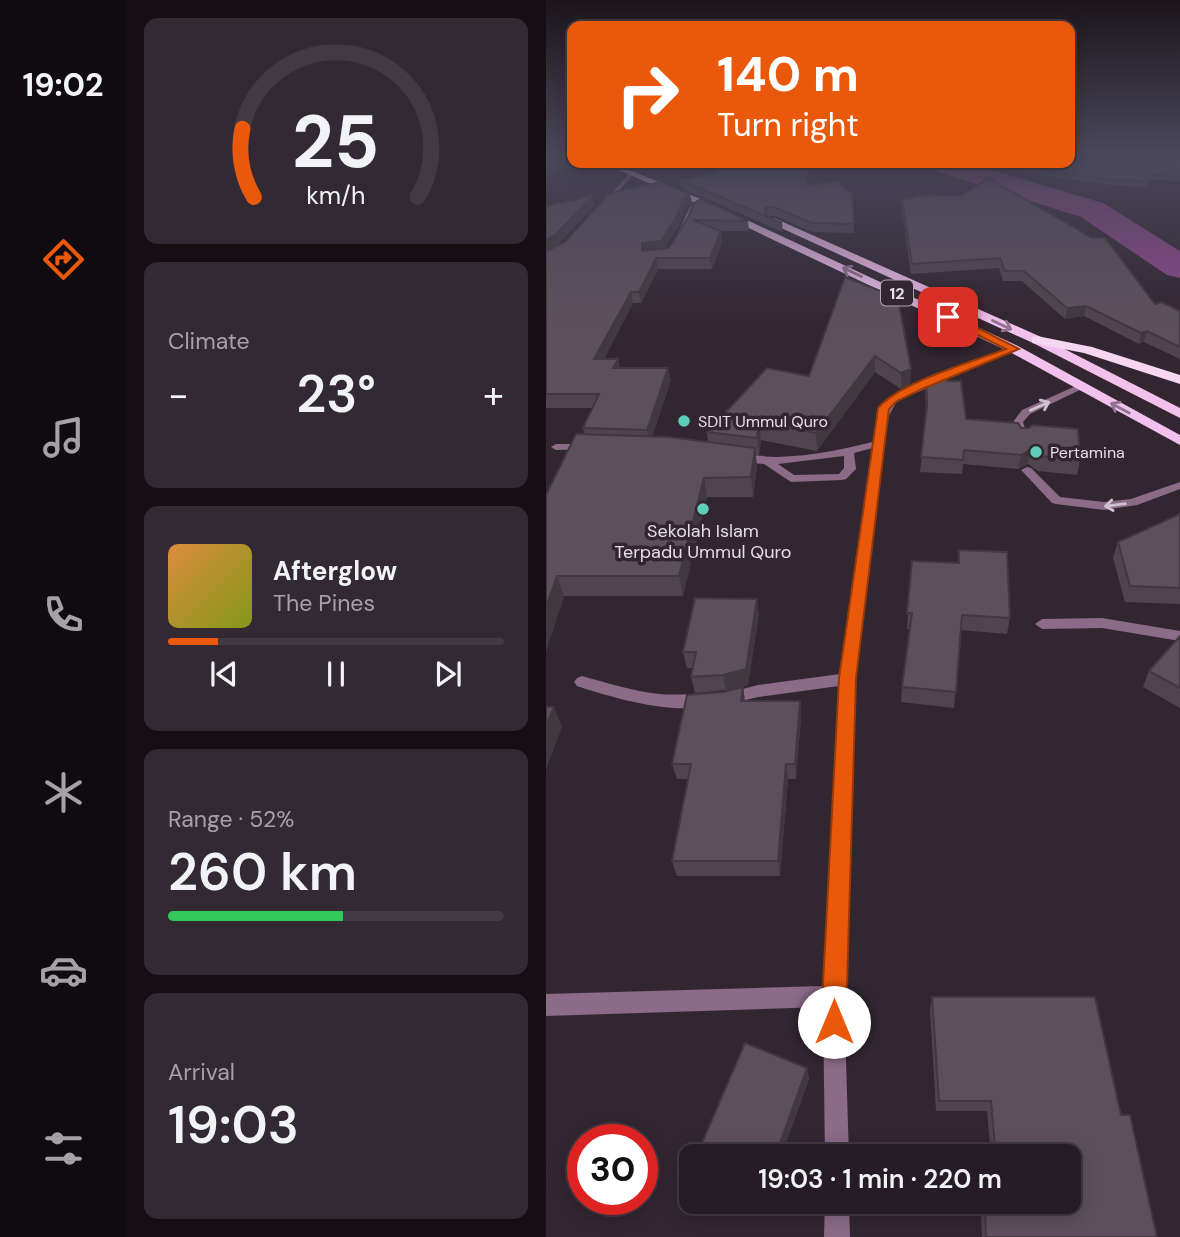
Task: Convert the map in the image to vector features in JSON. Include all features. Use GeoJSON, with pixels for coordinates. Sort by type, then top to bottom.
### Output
{"type":"FeatureCollection","features":[{"type":"Feature","properties":{"kind":"highway","name":"12"},"geometry":{"type":"LineString","coordinates":[[713,209],[1014,349],[1180,441]]}},
{"type":"Feature","properties":{"kind":"highway","name":"12"},"geometry":{"type":"LineString","coordinates":[[763,217],[1037,340],[1180,414]]}},
{"type":"Feature","properties":{"kind":"highway"},"geometry":{"type":"LineString","coordinates":[[1037,340],[1087,350],[1180,380]]}},
{"type":"Feature","properties":{"kind":"street"},"geometry":{"type":"LineString","coordinates":[[673,244],[689,211],[694,209]]}},
{"type":"Feature","properties":{"kind":"street"},"geometry":{"type":"LineString","coordinates":[[837,1144],[833,996],[847,678],[884,408],[893,399],[1014,349]]}},
{"type":"Feature","properties":{"kind":"street"},"geometry":{"type":"LineString","coordinates":[[1023,439],[1018,422],[1026,411],[1081,387]]}},
{"type":"Feature","properties":{"kind":"street"},"geometry":{"type":"LineString","coordinates":[[728,457],[768,462],[797,461],[849,453],[880,443]]}},
{"type":"Feature","properties":{"kind":"street"},"geometry":{"type":"LineString","coordinates":[[556,447],[595,447]]}},
{"type":"Feature","properties":{"kind":"street"},"geometry":{"type":"LineString","coordinates":[[768,462],[791,479],[842,477],[850,469],[849,453]]}},
{"type":"Feature","properties":{"kind":"street"},"geometry":{"type":"LineString","coordinates":[[1027,470],[1056,500],[1104,506],[1133,502],[1180,485]]}},
{"type":"Feature","properties":{"kind":"street"},"geometry":{"type":"LineString","coordinates":[[1042,624],[1102,623],[1180,636]]}},
{"type":"Feature","properties":{"kind":"street"},"geometry":{"type":"LineString","coordinates":[[582,682],[624,694],[673,703],[726,699],[758,691],[847,678]]}},
{"type":"Feature","properties":{"kind":"street"},"geometry":{"type":"LineString","coordinates":[[546,1005],[833,996]]}},
{"type":"Feature","properties":{"kind":"street"},"geometry":{"type":"LineString","coordinates":[[836,1237],[837,1214]]}},
{"type":"Feature","properties":{"kind":"building"},"geometry":{"type":"Polygon","coordinates":[[[546,209],[580,209],[556,234],[546,240],[546,209]]]}},
{"type":"Feature","properties":{"kind":"building"},"geometry":{"type":"Polygon","coordinates":[[[596,209],[680,209],[661,241],[642,243],[642,251],[669,248],[691,209],[722,209],[748,221],[693,220],[721,231],[710,258],[656,258],[639,292],[631,292],[594,359],[618,359],[613,368],[668,368],[647,430],[583,428],[599,394],[546,394],[546,251],[565,242],[596,209]]]}},
{"type":"Feature","properties":{"kind":"building"},"geometry":{"type":"Polygon","coordinates":[[[748,209],[765,209],[766,216],[782,223],[748,209]]]}},
{"type":"Feature","properties":{"kind":"building"},"geometry":{"type":"Polygon","coordinates":[[[778,209],[853,209],[854,224],[811,223],[778,209]]]}},
{"type":"Feature","properties":{"kind":"building"},"geometry":{"type":"Polygon","coordinates":[[[903,209],[1041,209],[1092,238],[1105,238],[1155,304],[1161,302],[1180,311],[1180,347],[1147,331],[1141,333],[1086,306],[1067,308],[1024,271],[1005,271],[1000,258],[912,264],[903,209]]]}},
{"type":"Feature","properties":{"kind":"building"},"geometry":{"type":"Polygon","coordinates":[[[845,277],[898,298],[911,369],[901,373],[875,356],[816,433],[759,423],[757,438],[707,432],[767,368],[809,376],[845,277]]]}},
{"type":"Feature","properties":{"kind":"building"},"geometry":{"type":"Polygon","coordinates":[[[937,373],[948,381],[961,381],[966,419],[1018,423],[1021,428],[1033,425],[1078,429],[1080,460],[1041,456],[1030,450],[1021,455],[964,450],[963,460],[921,457],[927,405],[926,378],[937,373]]]}},
{"type":"Feature","properties":{"kind":"building"},"geometry":{"type":"Polygon","coordinates":[[[576,434],[669,437],[755,448],[751,477],[704,478],[679,576],[557,576],[546,607],[546,495],[576,434]]]}},
{"type":"Feature","properties":{"kind":"building"},"geometry":{"type":"Polygon","coordinates":[[[1180,514],[1180,588],[1130,586],[1118,542],[1180,514]]]}},
{"type":"Feature","properties":{"kind":"building"},"geometry":{"type":"Polygon","coordinates":[[[959,550],[1007,552],[1010,618],[962,615],[956,692],[902,687],[912,613],[907,613],[912,561],[959,563],[959,550]]]}},
{"type":"Feature","properties":{"kind":"building"},"geometry":{"type":"Polygon","coordinates":[[[695,598],[757,599],[746,669],[723,675],[691,677],[696,652],[683,652],[695,598]]]}},
{"type":"Feature","properties":{"kind":"building"},"geometry":{"type":"Polygon","coordinates":[[[1180,636],[1180,688],[1149,671],[1180,636]]]}},
{"type":"Feature","properties":{"kind":"building"},"geometry":{"type":"Polygon","coordinates":[[[743,687],[741,701],[800,701],[795,764],[786,764],[778,861],[672,861],[691,764],[672,764],[687,695],[723,692],[743,687]]]}},
{"type":"Feature","properties":{"kind":"building"},"geometry":{"type":"Polygon","coordinates":[[[546,707],[554,707],[546,726],[546,707]]]}},
{"type":"Feature","properties":{"kind":"building"},"geometry":{"type":"Polygon","coordinates":[[[932,997],[1095,997],[1121,1115],[1130,1115],[1157,1237],[986,1237],[985,1214],[1081,1214],[1081,1144],[995,1144],[991,1101],[939,1101],[932,997]]]}},
{"type":"Feature","properties":{"kind":"building"},"geometry":{"type":"Polygon","coordinates":[[[745,1043],[807,1068],[780,1144],[702,1143],[745,1043]]]}},
{"type":"Feature","properties":{"kind":"waterway"},"geometry":{"type":"LineString","coordinates":[[1088,209],[1180,267]]}},
{"type":"Feature","properties":{"kind":"place","name":"SDIT Ummul Quro"},"geometry":{"type":"Point","coordinates":[684,421]}},
{"type":"Feature","properties":{"kind":"place","name":"Pertamina"},"geometry":{"type":"Point","coordinates":[1036,452]}},
{"type":"Feature","properties":{"kind":"place","name":"Sekolah Islam Terpadu Ummul Quro"},"geometry":{"type":"Point","coordinates":[703,509]}},
{"type":"Feature","properties":{"kind":"route"},"geometry":{"type":"LineString","coordinates":[[834,1022],[847,678],[884,408],[893,399],[919,387],[1014,349],[948,317]]}}]}
